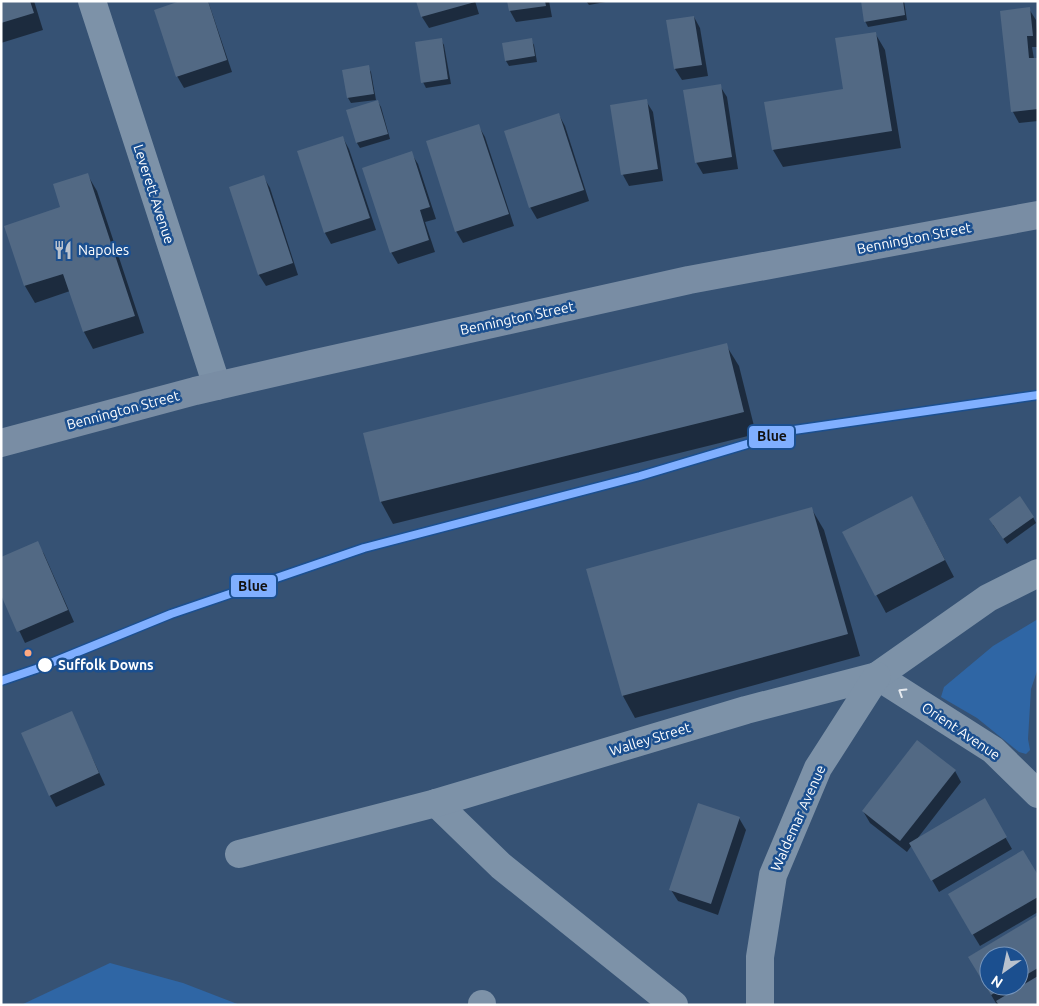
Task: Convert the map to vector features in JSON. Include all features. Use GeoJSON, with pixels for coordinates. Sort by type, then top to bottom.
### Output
{"type":"FeatureCollection","features":[{"type":"Feature","properties":{"kind":"main road","name":"Bennington Street"},"geometry":{"type":"LineString","coordinates":[[1,443],[217,386],[689,280],[1038,215]]}},
{"type":"Feature","properties":{"kind":"street","name":"Leverett Avenue"},"geometry":{"type":"LineString","coordinates":[[92,1],[217,386]]}},
{"type":"Feature","properties":{"kind":"street","name":"Walley Street"},"geometry":{"type":"LineString","coordinates":[[239,854],[436,803],[746,710],[877,676],[988,598],[1038,573]]}},
{"type":"Feature","properties":{"kind":"street","name":"Orient Avenue"},"geometry":{"type":"LineString","coordinates":[[877,676],[993,750],[1038,794]]}},
{"type":"Feature","properties":{"kind":"street","name":"Waldemar Avenue"},"geometry":{"type":"LineString","coordinates":[[760,1005],[760,957],[772,875],[818,768],[877,676]]}},
{"type":"Feature","properties":{"kind":"street"},"geometry":{"type":"LineString","coordinates":[[436,803],[501,866],[674,1005]]}},
{"type":"Feature","properties":{"kind":"shaded area"},"geometry":{"type":"Polygon","coordinates":[[[1038,619],[1038,668],[1031,689],[1028,739],[1030,750],[1026,754],[1019,752],[977,718],[941,697],[944,687],[993,646],[1038,619]]]}},
{"type":"Feature","properties":{"kind":"shaded area"},"geometry":{"type":"Polygon","coordinates":[[[110,963],[183,983],[240,1005],[21,1005],[110,963]]]}},
{"type":"Feature","properties":{"kind":"building"},"geometry":{"type":"Polygon","coordinates":[[[1,1],[30,1],[34,13],[1,23],[1,1]]]}},
{"type":"Feature","properties":{"kind":"building"},"geometry":{"type":"Polygon","coordinates":[[[180,1],[208,1],[227,60],[176,77],[154,10],[180,1]]]}},
{"type":"Feature","properties":{"kind":"building"},"geometry":{"type":"Polygon","coordinates":[[[416,1],[475,1],[475,2],[421,17],[416,1]]]}},
{"type":"Feature","properties":{"kind":"building"},"geometry":{"type":"Polygon","coordinates":[[[507,1],[545,1],[546,6],[509,11],[507,1]]]}},
{"type":"Feature","properties":{"kind":"building"},"geometry":{"type":"Polygon","coordinates":[[[861,1],[903,1],[905,15],[864,22],[861,1]]]}},
{"type":"Feature","properties":{"kind":"building"},"geometry":{"type":"Polygon","coordinates":[[[1030,7],[1033,36],[1027,36],[1029,58],[1038,58],[1038,109],[1011,112],[1000,11],[1030,7]]]}},
{"type":"Feature","properties":{"kind":"building"},"geometry":{"type":"Polygon","coordinates":[[[694,16],[702,65],[674,69],[666,20],[694,16]]]}},
{"type":"Feature","properties":{"kind":"building"},"geometry":{"type":"Polygon","coordinates":[[[876,32],[892,131],[772,150],[764,102],[843,89],[835,38],[876,32]]]}},
{"type":"Feature","properties":{"kind":"building"},"geometry":{"type":"Polygon","coordinates":[[[442,38],[448,79],[421,83],[415,42],[442,38]]]}},
{"type":"Feature","properties":{"kind":"building"},"geometry":{"type":"Polygon","coordinates":[[[532,38],[535,56],[505,61],[502,43],[532,38]]]}},
{"type":"Feature","properties":{"kind":"building"},"geometry":{"type":"Polygon","coordinates":[[[369,65],[374,94],[347,98],[342,70],[369,65]]]}},
{"type":"Feature","properties":{"kind":"building"},"geometry":{"type":"Polygon","coordinates":[[[721,84],[732,157],[695,163],[683,90],[721,84]]]}},
{"type":"Feature","properties":{"kind":"building"},"geometry":{"type":"Polygon","coordinates":[[[647,99],[658,169],[621,175],[610,105],[647,99]]]}},
{"type":"Feature","properties":{"kind":"building"},"geometry":{"type":"Polygon","coordinates":[[[378,100],[388,134],[356,143],[346,110],[378,100]]]}},
{"type":"Feature","properties":{"kind":"building"},"geometry":{"type":"Polygon","coordinates":[[[559,113],[584,190],[529,208],[504,131],[559,113]]]}},
{"type":"Feature","properties":{"kind":"building"},"geometry":{"type":"Polygon","coordinates":[[[479,124],[509,214],[455,232],[426,141],[479,124]]]}},
{"type":"Feature","properties":{"kind":"building"},"geometry":{"type":"Polygon","coordinates":[[[343,136],[370,218],[324,233],[297,151],[343,136]]]}},
{"type":"Feature","properties":{"kind":"building"},"geometry":{"type":"Polygon","coordinates":[[[412,151],[430,207],[420,210],[429,240],[390,253],[362,168],[412,151]]]}},
{"type":"Feature","properties":{"kind":"building","name":"Napoles"},"geometry":{"type":"Polygon","coordinates":[[[88,173],[135,316],[83,332],[63,274],[24,286],[4,226],[60,207],[53,184],[88,173]]]}},
{"type":"Feature","properties":{"kind":"building"},"geometry":{"type":"Polygon","coordinates":[[[264,175],[293,263],[258,275],[229,187],[264,175]]]}},
{"type":"Feature","properties":{"kind":"building"},"geometry":{"type":"Polygon","coordinates":[[[727,343],[744,412],[380,502],[363,433],[727,343]]]}},
{"type":"Feature","properties":{"kind":"building"},"geometry":{"type":"Polygon","coordinates":[[[912,496],[945,560],[875,596],[842,532],[912,496]]]}},
{"type":"Feature","properties":{"kind":"building"},"geometry":{"type":"Polygon","coordinates":[[[1020,496],[1034,517],[1003,539],[989,519],[1020,496]]]}},
{"type":"Feature","properties":{"kind":"building"},"geometry":{"type":"Polygon","coordinates":[[[812,507],[848,634],[622,696],[586,569],[812,507]]]}},
{"type":"Feature","properties":{"kind":"building"},"geometry":{"type":"Polygon","coordinates":[[[38,541],[68,610],[17,632],[1,595],[1,557],[38,541]]]}},
{"type":"Feature","properties":{"kind":"building"},"geometry":{"type":"Polygon","coordinates":[[[72,711],[99,773],[49,796],[21,733],[72,711]]]}},
{"type":"Feature","properties":{"kind":"building"},"geometry":{"type":"Polygon","coordinates":[[[917,740],[956,770],[900,841],[862,811],[917,740]]]}},
{"type":"Feature","properties":{"kind":"building"},"geometry":{"type":"Polygon","coordinates":[[[985,798],[1007,837],[931,881],[909,843],[985,798]]]}},
{"type":"Feature","properties":{"kind":"building"},"geometry":{"type":"Polygon","coordinates":[[[698,803],[740,817],[711,904],[669,890],[698,803]]]}},
{"type":"Feature","properties":{"kind":"building"},"geometry":{"type":"Polygon","coordinates":[[[1023,850],[1038,875],[1038,897],[972,935],[948,894],[1023,850]]]}},
{"type":"Feature","properties":{"kind":"building"},"geometry":{"type":"Polygon","coordinates":[[[1038,915],[1038,968],[1029,973],[1029,946],[986,946],[1038,915]]]}},
{"type":"Feature","properties":{"kind":"building"},"geometry":{"type":"Polygon","coordinates":[[[979,950],[979,975],[968,957],[979,950]]]}},
{"type":"Feature","properties":{"kind":"building"},"geometry":{"type":"Polygon","coordinates":[[[1038,976],[1038,1005],[999,1005],[996,1001],[1004,996],[1029,996],[1029,981],[1038,976]]]}},
{"type":"Feature","properties":{"kind":"transit line","name":"Blue"},"geometry":{"type":"LineString","coordinates":[[1,681],[36,669],[171,614],[364,548],[640,476],[794,430],[1038,395]]}},
{"type":"Feature","properties":{"kind":"place","name":"Napoles"},"geometry":{"type":"Point","coordinates":[63,250]}},
{"type":"Feature","properties":{"kind":"place","name":"Suffolk Downs"},"geometry":{"type":"Point","coordinates":[45,665]}}]}
